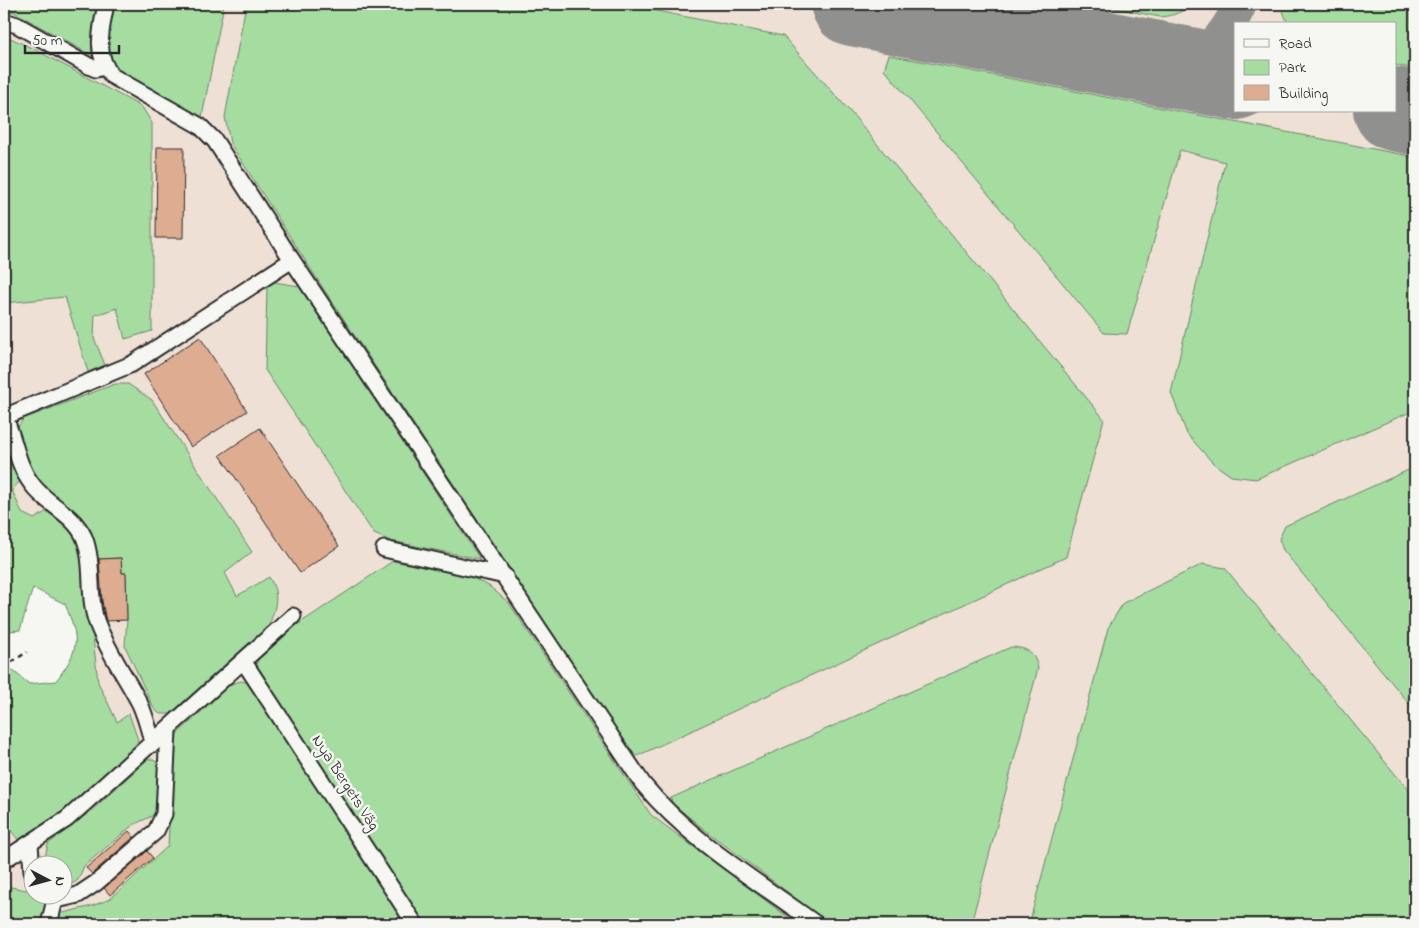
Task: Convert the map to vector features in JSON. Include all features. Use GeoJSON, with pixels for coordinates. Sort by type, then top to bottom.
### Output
{"type":"FeatureCollection","features":[{"type":"Feature","properties":{"kind":"street"},"geometry":{"type":"LineString","coordinates":[[106,4],[100,49],[105,67],[112,76],[200,126],[216,140],[292,260],[643,784],[663,808],[686,828],[816,924]]}},
{"type":"Feature","properties":{"kind":"street"},"geometry":{"type":"LineString","coordinates":[[4,21],[17,25],[89,66],[96,69],[105,67]]}},
{"type":"Feature","properties":{"kind":"street"},"geometry":{"type":"LineString","coordinates":[[153,744],[140,704],[113,658],[96,621],[89,557],[84,537],[66,514],[32,485],[22,470],[13,434],[4,417],[132,364],[292,260]]}},
{"type":"Feature","properties":{"kind":"street"},"geometry":{"type":"LineString","coordinates":[[384,550],[505,576]]}},
{"type":"Feature","properties":{"kind":"street"},"geometry":{"type":"LineString","coordinates":[[4,860],[67,819],[153,744],[293,616]]}},
{"type":"Feature","properties":{"kind":"street","name":"Nya Bergets Väg"},"geometry":{"type":"LineString","coordinates":[[244,662],[415,924]]}},
{"type":"Feature","properties":{"kind":"street"},"geometry":{"type":"LineString","coordinates":[[72,896],[78,895],[156,831],[164,814],[168,730]]}},
{"type":"Feature","properties":{"kind":"street"},"geometry":{"type":"LineString","coordinates":[[30,844],[31,856]]}},
{"type":"Feature","properties":{"kind":"street"},"geometry":{"type":"LineString","coordinates":[[49,924],[53,906]]}},
{"type":"Feature","properties":{"kind":"path"},"geometry":{"type":"LineString","coordinates":[[4,667],[27,652]]}},
{"type":"Feature","properties":{"kind":"shaded area"},"geometry":{"type":"Polygon","coordinates":[[[4,4],[1415,4],[1415,924],[4,924],[4,822],[98,682],[34,520],[22,513],[4,474],[4,4]]]}},
{"type":"Feature","properties":{"kind":"green space"},"geometry":{"type":"Polygon","coordinates":[[[4,4],[224,4],[202,117],[14,12],[4,10],[4,4]]]}},
{"type":"Feature","properties":{"kind":"green space"},"geometry":{"type":"Polygon","coordinates":[[[246,4],[621,4],[783,36],[854,116],[1104,419],[1066,557],[635,757],[319,282],[230,143],[225,117],[246,4]]]}},
{"type":"Feature","properties":{"kind":"green space"},"geometry":{"type":"Polygon","coordinates":[[[1093,4],[1193,4],[1178,13],[1160,17],[1093,4]]]}},
{"type":"Feature","properties":{"kind":"green space"},"geometry":{"type":"Polygon","coordinates":[[[1280,4],[1415,4],[1415,69],[1396,65],[1396,22],[1287,22],[1280,4]]]}},
{"type":"Feature","properties":{"kind":"green space"},"geometry":{"type":"Polygon","coordinates":[[[4,35],[142,107],[152,123],[152,331],[125,339],[117,308],[95,315],[94,338],[105,365],[88,372],[65,297],[4,303],[4,35]]]}},
{"type":"Feature","properties":{"kind":"green space"},"geometry":{"type":"Polygon","coordinates":[[[889,55],[1415,157],[1415,410],[1256,479],[1231,476],[1213,463],[1187,434],[1171,393],[1225,162],[1180,150],[1127,334],[1104,333],[884,69],[889,55]]]}},
{"type":"Feature","properties":{"kind":"green space"},"geometry":{"type":"Polygon","coordinates":[[[274,282],[299,286],[480,559],[391,541],[374,534],[265,370],[267,286],[274,282]]]}},
{"type":"Feature","properties":{"kind":"green space"},"geometry":{"type":"Polygon","coordinates":[[[115,384],[128,384],[152,400],[252,552],[225,573],[237,596],[269,577],[276,595],[274,612],[269,625],[170,714],[160,714],[154,709],[125,646],[127,620],[126,573],[122,573],[121,558],[94,559],[89,533],[81,516],[52,496],[31,472],[17,429],[23,419],[115,384]]]}},
{"type":"Feature","properties":{"kind":"green space"},"geometry":{"type":"Polygon","coordinates":[[[4,432],[9,444],[14,470],[20,481],[12,490],[22,513],[34,519],[47,511],[73,530],[83,548],[98,682],[117,722],[129,714],[138,740],[136,745],[60,813],[18,840],[8,826],[4,829],[4,432]],[[33,588],[20,630],[9,631],[4,652],[5,664],[29,684],[56,681],[70,661],[75,644],[73,627],[65,604],[33,588]]]}},
{"type":"Feature","properties":{"kind":"green space"},"geometry":{"type":"Polygon","coordinates":[[[1415,467],[1415,711],[1283,550],[1279,539],[1285,526],[1415,467]]]}},
{"type":"Feature","properties":{"kind":"green space"},"geometry":{"type":"Polygon","coordinates":[[[393,561],[469,576],[489,586],[509,603],[651,815],[797,924],[422,924],[262,677],[256,664],[259,659],[297,625],[393,561]]]}},
{"type":"Feature","properties":{"kind":"green space"},"geometry":{"type":"Polygon","coordinates":[[[1203,564],[1225,568],[1415,798],[1415,924],[1029,924],[1108,628],[1123,603],[1203,564]]]}},
{"type":"Feature","properties":{"kind":"green space"},"geometry":{"type":"Polygon","coordinates":[[[1011,647],[1022,648],[1029,652],[1038,668],[971,924],[830,924],[706,831],[672,803],[671,798],[1011,647]]]}},
{"type":"Feature","properties":{"kind":"green space"},"geometry":{"type":"Polygon","coordinates":[[[241,681],[249,683],[411,924],[53,924],[59,914],[92,906],[110,899],[168,846],[174,737],[231,684],[241,681]]]}},
{"type":"Feature","properties":{"kind":"green space"},"geometry":{"type":"Polygon","coordinates":[[[148,759],[152,759],[160,764],[157,808],[152,816],[133,825],[84,866],[78,880],[72,884],[72,856],[45,856],[48,844],[90,812],[148,759]]]}},
{"type":"Feature","properties":{"kind":"green space"},"geometry":{"type":"Polygon","coordinates":[[[11,887],[22,889],[22,906],[46,906],[47,924],[4,924],[4,891],[11,887]]]}},
{"type":"Feature","properties":{"kind":"building"},"geometry":{"type":"Polygon","coordinates":[[[157,147],[184,147],[183,238],[156,238],[157,147]]]}},
{"type":"Feature","properties":{"kind":"building"},"geometry":{"type":"Polygon","coordinates":[[[200,337],[247,411],[191,447],[144,374],[200,337]]]}},
{"type":"Feature","properties":{"kind":"building"},"geometry":{"type":"Polygon","coordinates":[[[260,428],[339,546],[300,573],[220,455],[260,428]]]}},
{"type":"Feature","properties":{"kind":"building"},"geometry":{"type":"Polygon","coordinates":[[[121,558],[122,573],[126,573],[127,620],[106,621],[102,601],[99,559],[121,558]]]}},
{"type":"Feature","properties":{"kind":"building"},"geometry":{"type":"Polygon","coordinates":[[[129,831],[134,837],[92,874],[86,868],[129,831]]]}},
{"type":"Feature","properties":{"kind":"building"},"geometry":{"type":"Polygon","coordinates":[[[147,851],[153,858],[110,895],[104,888],[147,851]]]}},
{"type":"Feature","properties":{"kind":"taxiway"},"geometry":{"type":"LineString","coordinates":[[1049,42],[1165,62],[1179,62],[1202,54],[1212,46],[1221,37],[1240,4]]}},
{"type":"Feature","properties":{"kind":"runway"},"geometry":{"type":"LineString","coordinates":[[853,4],[1234,78]]}},
{"type":"Feature","properties":{"kind":"runway"},"geometry":{"type":"LineString","coordinates":[[1396,109],[1415,113]]}}]}
